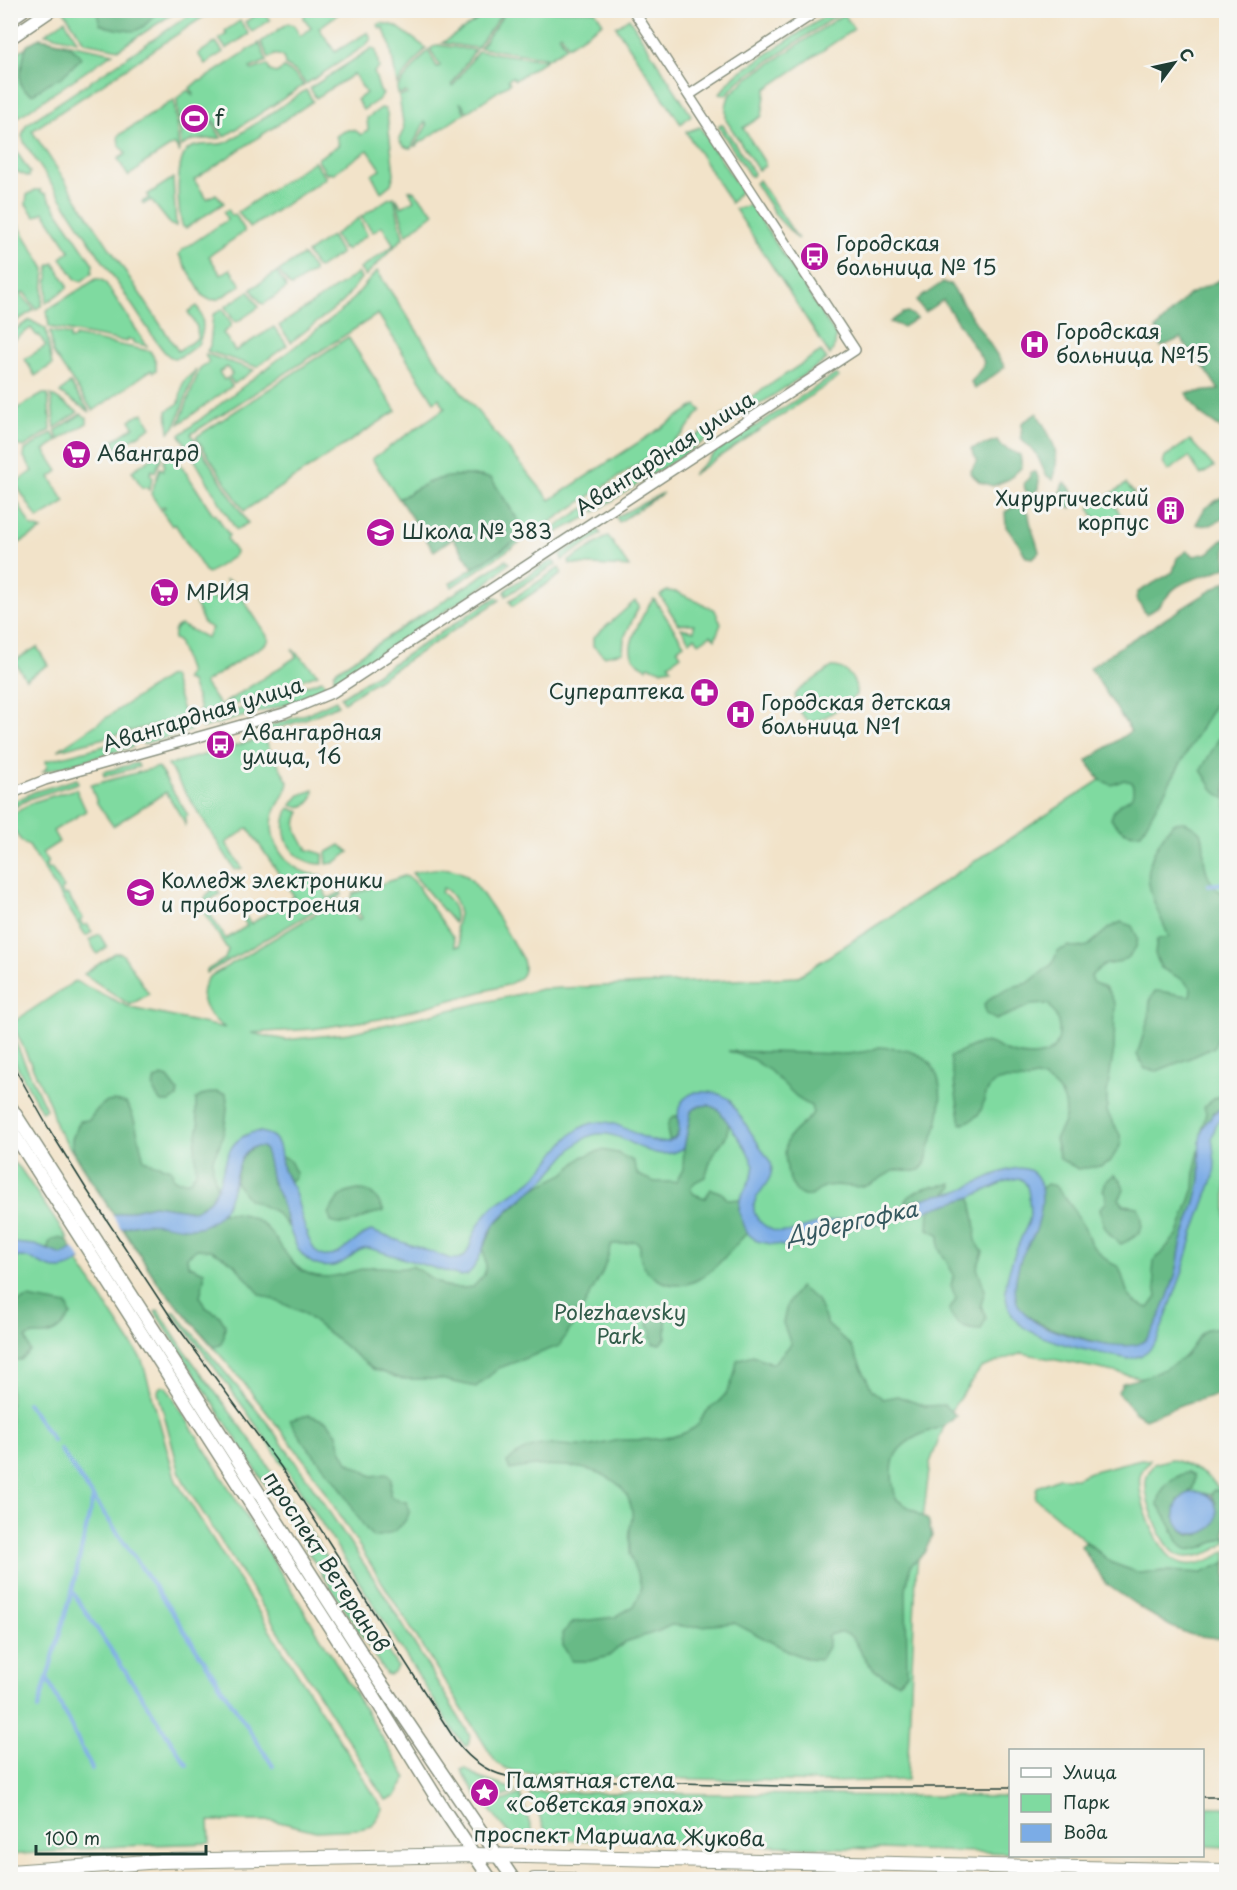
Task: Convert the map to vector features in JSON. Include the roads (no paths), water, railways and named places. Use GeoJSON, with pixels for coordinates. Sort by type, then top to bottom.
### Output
{"type":"FeatureCollection","features":[{"type":"Feature","properties":{"kind":"main road"},"geometry":{"type":"LineString","coordinates":[[10,19],[23,10]]}},
{"type":"Feature","properties":{"kind":"main road"},"geometry":{"type":"LineString","coordinates":[[10,38],[51,10]]}},
{"type":"Feature","properties":{"kind":"main road"},"geometry":{"type":"LineString","coordinates":[[10,1106],[69,1208],[106,1266]]}},
{"type":"Feature","properties":{"kind":"main road"},"geometry":{"type":"LineString","coordinates":[[10,1128],[69,1208]]}},
{"type":"Feature","properties":{"kind":"main road","name":"проспект Ветеранов"},"geometry":{"type":"LineString","coordinates":[[106,1266],[491,1880]]}},
{"type":"Feature","properties":{"kind":"main road","name":"проспект Ветеранов"},"geometry":{"type":"LineString","coordinates":[[106,1266],[514,1880]]}},
{"type":"Feature","properties":{"kind":"main road","name":"проспект Маршала Жукова"},"geometry":{"type":"LineString","coordinates":[[10,1872],[161,1861],[497,1855],[1218,1873]]}},
{"type":"Feature","properties":{"kind":"main road","name":"проспект Маршала Жукова"},"geometry":{"type":"LineString","coordinates":[[534,1880],[571,1880]]}},
{"type":"Feature","properties":{"kind":"street"},"geometry":{"type":"LineString","coordinates":[[633,10],[689,95],[819,10]]}},
{"type":"Feature","properties":{"kind":"street","name":"Авангардная улица"},"geometry":{"type":"LineString","coordinates":[[10,794],[45,780],[284,713],[334,692],[855,350],[689,95]]}},
{"type":"Feature","properties":{"kind":"water","name":"Дудергофка"},"geometry":{"type":"Polygon","coordinates":[[[695,1092],[713,1092],[729,1099],[771,1163],[770,1178],[757,1196],[754,1209],[761,1222],[778,1232],[902,1207],[932,1196],[958,1191],[1011,1169],[1026,1169],[1033,1173],[1041,1186],[1042,1205],[1036,1230],[1023,1253],[1017,1272],[1015,1292],[1018,1304],[1030,1318],[1044,1327],[1072,1337],[1122,1345],[1135,1345],[1144,1341],[1159,1318],[1175,1276],[1181,1245],[1199,1188],[1199,1146],[1202,1130],[1210,1117],[1226,1106],[1226,1116],[1217,1122],[1212,1137],[1214,1176],[1194,1231],[1182,1274],[1157,1340],[1140,1356],[1129,1359],[1043,1337],[1021,1325],[1013,1315],[1008,1305],[1006,1282],[1030,1214],[1028,1191],[1025,1183],[1019,1178],[1006,1181],[971,1197],[899,1219],[835,1231],[784,1246],[757,1241],[747,1233],[739,1212],[740,1199],[752,1176],[754,1165],[745,1147],[719,1110],[709,1105],[699,1106],[691,1111],[684,1148],[672,1153],[660,1154],[608,1134],[597,1134],[582,1140],[546,1178],[495,1224],[476,1263],[467,1275],[460,1276],[369,1248],[359,1251],[338,1265],[320,1266],[310,1262],[302,1255],[291,1234],[272,1180],[266,1152],[264,1148],[258,1147],[252,1148],[244,1155],[238,1166],[228,1201],[224,1209],[211,1222],[193,1228],[148,1223],[126,1227],[107,1236],[79,1261],[66,1268],[50,1268],[26,1257],[11,1259],[11,1244],[14,1243],[35,1245],[62,1255],[79,1245],[107,1218],[114,1215],[153,1205],[194,1211],[208,1201],[217,1189],[228,1155],[238,1140],[246,1135],[262,1132],[275,1138],[280,1147],[283,1170],[294,1190],[304,1227],[317,1253],[323,1256],[336,1254],[371,1231],[451,1259],[459,1259],[468,1252],[475,1232],[488,1212],[535,1177],[578,1129],[588,1124],[608,1122],[655,1141],[672,1140],[679,1131],[680,1104],[695,1092]]]}},
{"type":"Feature","properties":{"kind":"water"},"geometry":{"type":"Polygon","coordinates":[[[1196,1492],[1204,1493],[1211,1498],[1216,1505],[1216,1521],[1211,1528],[1204,1533],[1196,1534],[1188,1533],[1181,1528],[1176,1521],[1175,1513],[1176,1505],[1181,1498],[1188,1493],[1196,1492]]]}},
{"type":"Feature","properties":{"kind":"waterway"},"geometry":{"type":"LineString","coordinates":[[1208,885],[1226,883]]}},
{"type":"Feature","properties":{"kind":"waterway"},"geometry":{"type":"LineString","coordinates":[[27,1403],[53,1440]]}},
{"type":"Feature","properties":{"kind":"waterway"},"geometry":{"type":"LineString","coordinates":[[60,1449],[176,1618],[273,1766]]}},
{"type":"Feature","properties":{"kind":"waterway"},"geometry":{"type":"LineString","coordinates":[[38,1709],[72,1591],[93,1498]]}},
{"type":"Feature","properties":{"kind":"waterway"},"geometry":{"type":"LineString","coordinates":[[72,1591],[187,1765]]}},
{"type":"Feature","properties":{"kind":"waterway"},"geometry":{"type":"LineString","coordinates":[[47,1678],[92,1769]]}},
{"type":"Feature","properties":{"kind":"tram line"},"geometry":{"type":"LineString","coordinates":[[10,1060],[87,1190],[174,1322],[281,1467],[455,1740],[476,1762],[492,1772],[521,1778],[813,1787],[1009,1787]]}},
{"type":"Feature","properties":{"kind":"tram line"},"geometry":{"type":"LineString","coordinates":[[1204,1797],[1226,1797]]}},
{"type":"Feature","properties":{"kind":"place","name":"f"},"geometry":{"type":"Point","coordinates":[194,119]}},
{"type":"Feature","properties":{"kind":"place","name":"Городская больница № 15"},"geometry":{"type":"Point","coordinates":[815,256]}},
{"type":"Feature","properties":{"kind":"place","name":"Городская больница №15"},"geometry":{"type":"Point","coordinates":[1035,344]}},
{"type":"Feature","properties":{"kind":"place","name":"Авангард"},"geometry":{"type":"Point","coordinates":[76,454]}},
{"type":"Feature","properties":{"kind":"place","name":"Хирургический корпус"},"geometry":{"type":"Point","coordinates":[1170,511]}},
{"type":"Feature","properties":{"kind":"place","name":"Школа № 383"},"geometry":{"type":"Point","coordinates":[381,532]}},
{"type":"Feature","properties":{"kind":"place","name":"МРИЯ"},"geometry":{"type":"Point","coordinates":[165,593]}},
{"type":"Feature","properties":{"kind":"place","name":"Супераптека"},"geometry":{"type":"Point","coordinates":[705,692]}},
{"type":"Feature","properties":{"kind":"place","name":"Городская детская больница №1"},"geometry":{"type":"Point","coordinates":[740,715]}},
{"type":"Feature","properties":{"kind":"place","name":"Авангардная улица, 16"},"geometry":{"type":"Point","coordinates":[221,745]}},
{"type":"Feature","properties":{"kind":"place","name":"Колледж электроники и приборостроения"},"geometry":{"type":"Point","coordinates":[140,893]}},
{"type":"Feature","properties":{"kind":"place","name":"Памятная стела «Советская эпоха»"},"geometry":{"type":"Point","coordinates":[485,1793]}},
{"type":"Feature","properties":{"kind":"park label","name":"Polezhaevsky Park"},"geometry":{"type":"Point","coordinates":[620,1325]}}]}
